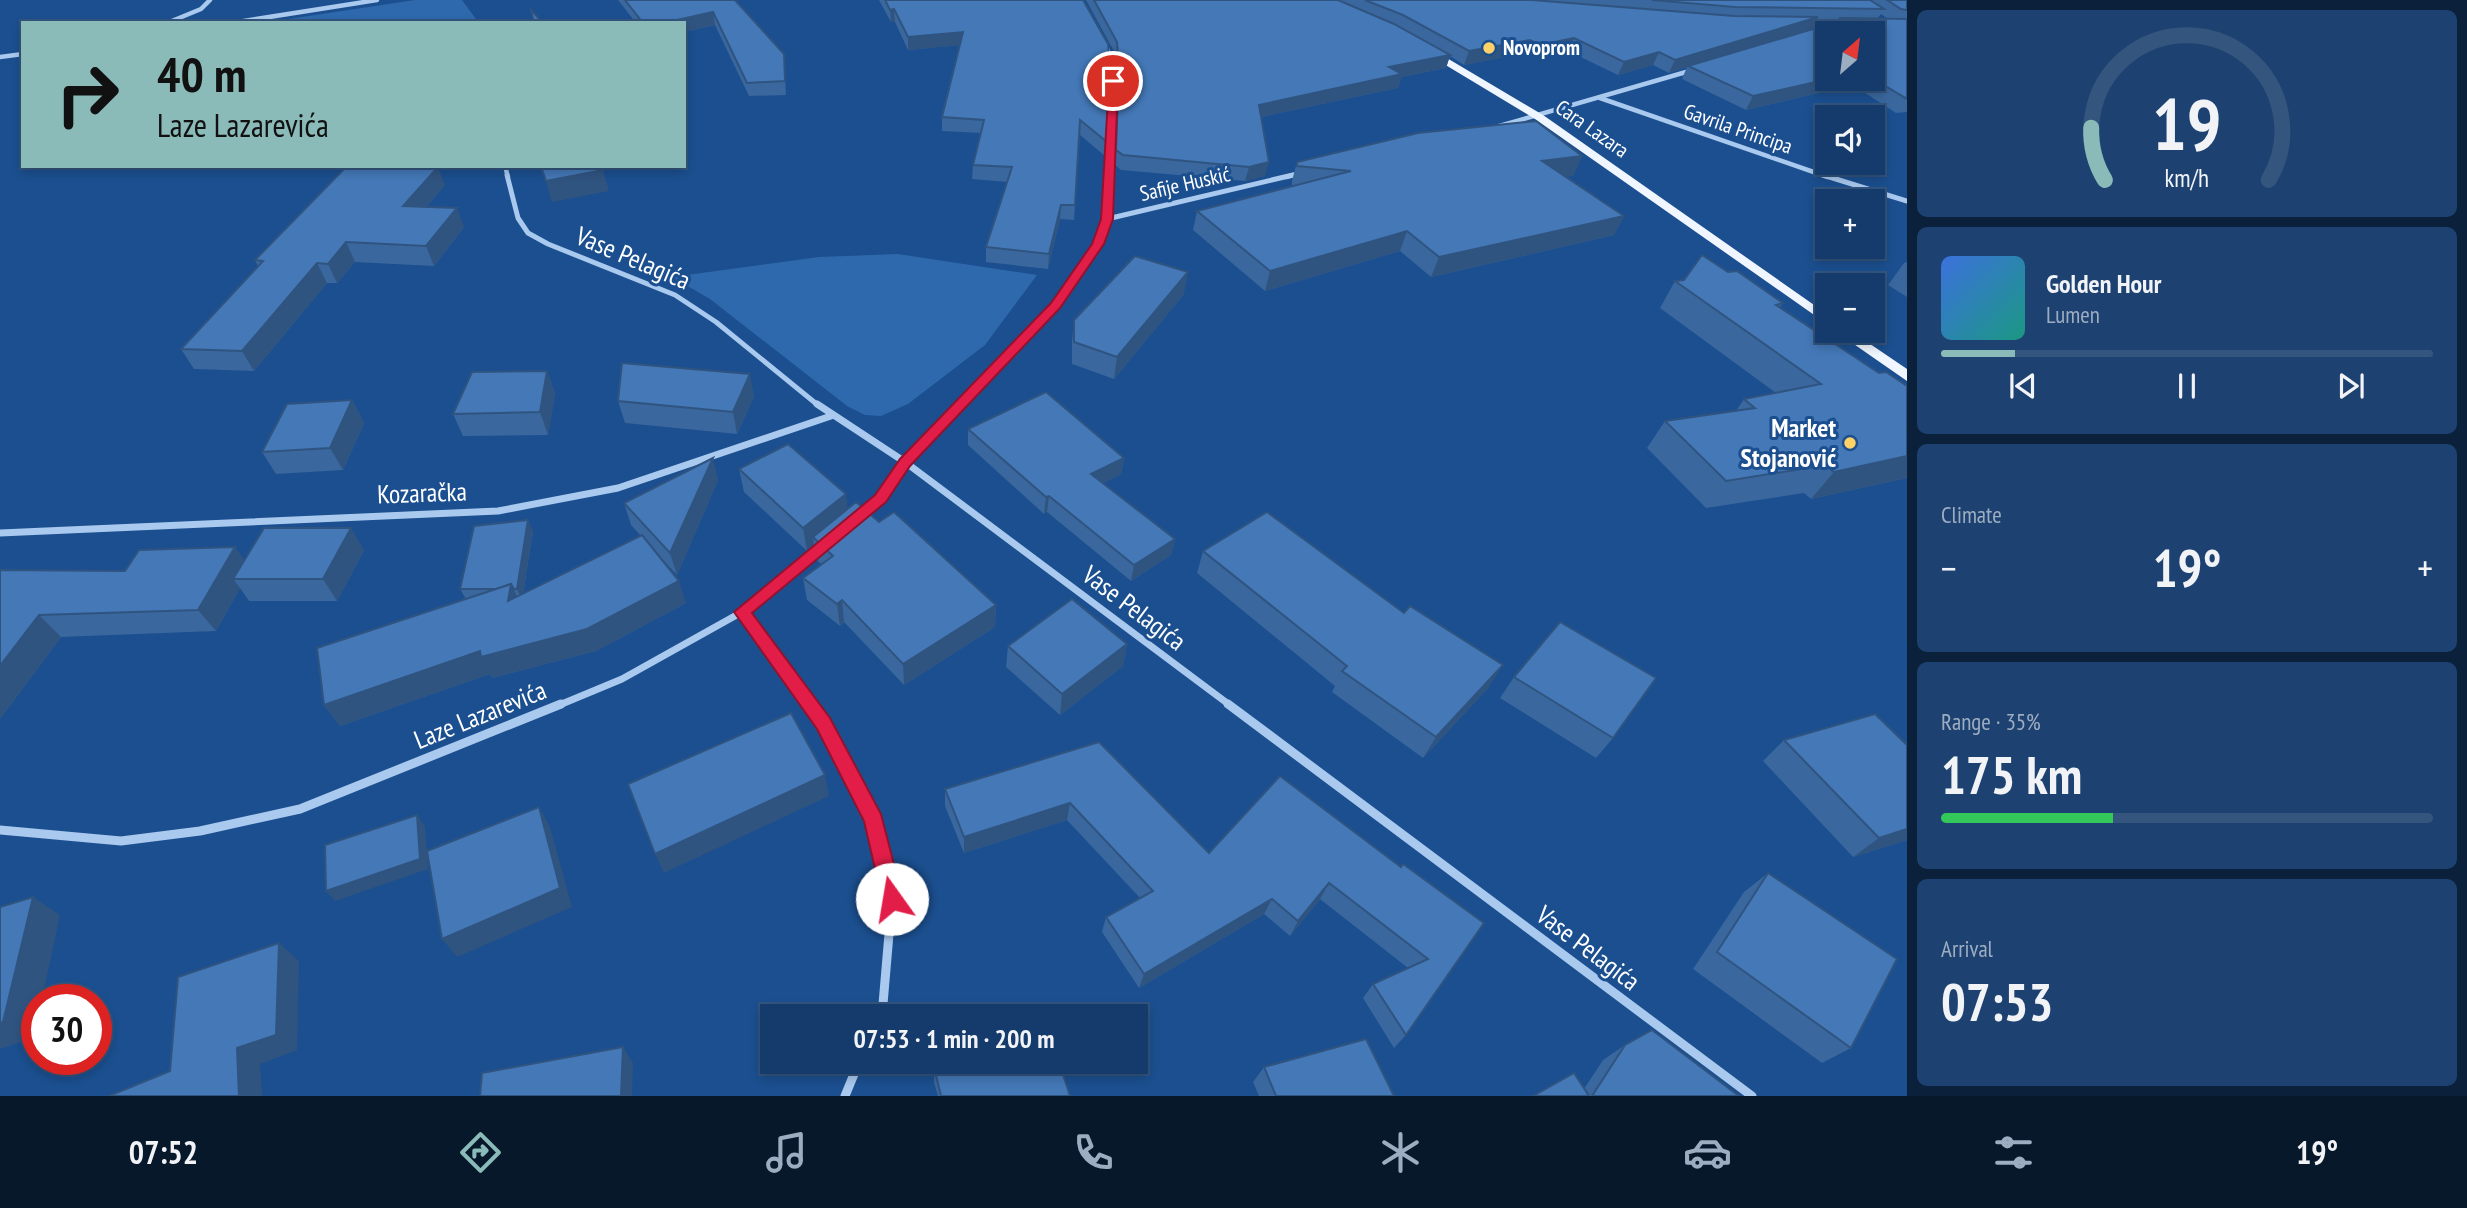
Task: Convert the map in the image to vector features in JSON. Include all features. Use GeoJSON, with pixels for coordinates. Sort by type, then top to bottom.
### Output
{"type":"FeatureCollection","features":[{"type":"Feature","properties":{"kind":"main road","name":"Cara Lazara"},"geometry":{"type":"LineString","coordinates":[[1413,42],[1469,72],[1539,117],[1815,312]]}},
{"type":"Feature","properties":{"kind":"main road"},"geometry":{"type":"LineString","coordinates":[[1859,343],[1907,376]]}},
{"type":"Feature","properties":{"kind":"street"},"geometry":{"type":"LineString","coordinates":[[172,21],[201,9],[210,0]]}},
{"type":"Feature","properties":{"kind":"street"},"geometry":{"type":"LineString","coordinates":[[244,21],[377,0]]}},
{"type":"Feature","properties":{"kind":"street"},"geometry":{"type":"LineString","coordinates":[[1102,39],[1111,55],[1113,81],[1107,219]]}},
{"type":"Feature","properties":{"kind":"street"},"geometry":{"type":"LineString","coordinates":[[0,57],[21,54]]}},
{"type":"Feature","properties":{"kind":"street"},"geometry":{"type":"LineString","coordinates":[[1485,129],[1539,117],[1702,68]]}},
{"type":"Feature","properties":{"kind":"street","name":"Gavrila Principa"},"geometry":{"type":"LineString","coordinates":[[1600,98],[1810,171],[1907,201]]}},
{"type":"Feature","properties":{"kind":"street","name":"Vase Pelagića"},"geometry":{"type":"LineString","coordinates":[[506,168],[518,218],[528,233],[548,244],[675,295],[716,322],[831,415],[905,462],[1752,1096]]}},
{"type":"Feature","properties":{"kind":"street","name":"Safije Huskić"},"geometry":{"type":"LineString","coordinates":[[905,462],[1056,305],[1098,244],[1107,219],[1310,171]]}},
{"type":"Feature","properties":{"kind":"street","name":"Kozaračka"},"geometry":{"type":"LineString","coordinates":[[0,533],[498,511],[618,488],[831,415]]}},
{"type":"Feature","properties":{"kind":"street"},"geometry":{"type":"LineString","coordinates":[[848,525],[880,498],[905,462]]}},
{"type":"Feature","properties":{"kind":"street","name":"Laze Lazarevića"},"geometry":{"type":"LineString","coordinates":[[0,830],[121,842],[200,831],[300,809],[622,679],[742,612],[827,542]]}},
{"type":"Feature","properties":{"kind":"street"},"geometry":{"type":"LineString","coordinates":[[742,612],[823,723],[874,820],[892,899],[883,1004]]}},
{"type":"Feature","properties":{"kind":"street"},"geometry":{"type":"LineString","coordinates":[[845,1096],[854,1074]]}},
{"type":"Feature","properties":{"kind":"shaded area"},"geometry":{"type":"Polygon","coordinates":[[[415,0],[462,0],[478,21],[275,21],[415,0]]]}},
{"type":"Feature","properties":{"kind":"shaded area"},"geometry":{"type":"Polygon","coordinates":[[[898,254],[1037,275],[985,345],[908,404],[881,416],[865,415],[847,406],[710,299],[672,277],[819,257],[898,254]]]}},
{"type":"Feature","properties":{"kind":"building"},"geometry":{"type":"Polygon","coordinates":[[[625,0],[735,0],[784,54],[785,81],[747,83],[713,12],[673,21],[641,21],[625,0]]]}},
{"type":"Feature","properties":{"kind":"building"},"geometry":{"type":"Polygon","coordinates":[[[885,0],[1083,0],[1108,44],[1110,68],[1107,142],[1080,120],[1075,205],[1061,205],[1049,254],[986,247],[1012,167],[973,165],[984,120],[942,117],[963,32],[908,37],[894,9],[890,10],[885,0]]]}},
{"type":"Feature","properties":{"kind":"building"},"geometry":{"type":"Polygon","coordinates":[[[1094,0],[1338,0],[1394,24],[1450,55],[1389,67],[1402,74],[1259,105],[1269,162],[1249,167],[1123,155],[1116,150],[1119,68],[1117,42],[1094,0]]]}},
{"type":"Feature","properties":{"kind":"building"},"geometry":{"type":"Polygon","coordinates":[[[1365,0],[1532,0],[1734,16],[1818,17],[1675,60],[1659,52],[1624,62],[1574,38],[1540,45],[1530,40],[1469,51],[1403,15],[1365,0]]]}},
{"type":"Feature","properties":{"kind":"building"},"geometry":{"type":"Polygon","coordinates":[[[1652,0],[1870,0],[1884,9],[1735,7],[1652,0]]]}},
{"type":"Feature","properties":{"kind":"building"},"geometry":{"type":"Polygon","coordinates":[[[1887,0],[1907,0],[1907,10],[1901,9],[1887,0]]]}},
{"type":"Feature","properties":{"kind":"building"},"geometry":{"type":"Polygon","coordinates":[[[531,10],[541,21],[534,21],[531,10]]]}},
{"type":"Feature","properties":{"kind":"building"},"geometry":{"type":"Polygon","coordinates":[[[1840,18],[1907,19],[1907,99],[1885,86],[1885,21],[1838,21],[1840,18]]]}},
{"type":"Feature","properties":{"kind":"building"},"geometry":{"type":"Polygon","coordinates":[[[1815,28],[1815,82],[1753,96],[1688,66],[1815,28]]]}},
{"type":"Feature","properties":{"kind":"building"},"geometry":{"type":"Polygon","coordinates":[[[1536,121],[1582,156],[1542,161],[1624,216],[1439,257],[1407,231],[1270,271],[1197,211],[1351,171],[1297,166],[1297,162],[1418,133],[1536,121]]]}},
{"type":"Feature","properties":{"kind":"building"},"geometry":{"type":"Polygon","coordinates":[[[345,168],[437,168],[403,206],[457,208],[426,246],[346,242],[328,264],[317,263],[242,351],[181,349],[263,261],[255,260],[345,168]]]}},
{"type":"Feature","properties":{"kind":"building"},"geometry":{"type":"Polygon","coordinates":[[[542,168],[603,170],[546,181],[542,168]]]}},
{"type":"Feature","properties":{"kind":"building"},"geometry":{"type":"Polygon","coordinates":[[[1702,255],[1728,272],[1737,271],[1783,303],[1776,305],[1815,331],[1815,343],[1834,343],[1879,373],[1886,372],[1907,386],[1907,456],[1834,472],[1826,465],[1726,481],[1665,421],[1755,408],[1744,399],[1821,384],[1675,281],[1684,280],[1702,255]]]}},
{"type":"Feature","properties":{"kind":"building"},"geometry":{"type":"Polygon","coordinates":[[[1135,256],[1188,272],[1117,357],[1074,342],[1074,320],[1135,256]]]}},
{"type":"Feature","properties":{"kind":"building"},"geometry":{"type":"Polygon","coordinates":[[[622,363],[750,374],[733,412],[618,401],[622,363]]]}},
{"type":"Feature","properties":{"kind":"building"},"geometry":{"type":"Polygon","coordinates":[[[547,371],[540,412],[453,414],[472,372],[547,371]]]}},
{"type":"Feature","properties":{"kind":"building"},"geometry":{"type":"Polygon","coordinates":[[[1046,392],[1124,458],[1091,474],[1175,539],[1134,565],[1049,496],[1046,497],[968,429],[1046,392]]]}},
{"type":"Feature","properties":{"kind":"building"},"geometry":{"type":"Polygon","coordinates":[[[352,400],[330,448],[262,452],[287,404],[352,400]]]}},
{"type":"Feature","properties":{"kind":"building"},"geometry":{"type":"Polygon","coordinates":[[[788,444],[846,494],[803,528],[739,469],[788,444]]]}},
{"type":"Feature","properties":{"kind":"building"},"geometry":{"type":"Polygon","coordinates":[[[713,458],[670,553],[624,503],[713,458]]]}},
{"type":"Feature","properties":{"kind":"building"},"geometry":{"type":"Polygon","coordinates":[[[856,502],[879,522],[894,512],[996,605],[903,664],[842,600],[837,604],[803,578],[833,556],[813,537],[856,502]]]}},
{"type":"Feature","properties":{"kind":"building"},"geometry":{"type":"Polygon","coordinates":[[[1267,512],[1404,613],[1410,606],[1503,665],[1436,737],[1342,671],[1347,666],[1203,551],[1267,512]]]}},
{"type":"Feature","properties":{"kind":"building"},"geometry":{"type":"Polygon","coordinates":[[[528,520],[517,589],[511,584],[497,589],[460,589],[474,526],[528,520]]]}},
{"type":"Feature","properties":{"kind":"building"},"geometry":{"type":"Polygon","coordinates":[[[264,528],[351,528],[323,579],[233,579],[264,528]]]}},
{"type":"Feature","properties":{"kind":"building"},"geometry":{"type":"Polygon","coordinates":[[[642,535],[679,581],[587,629],[481,657],[480,651],[324,705],[317,648],[511,584],[508,601],[642,535]]]}},
{"type":"Feature","properties":{"kind":"building"},"geometry":{"type":"Polygon","coordinates":[[[235,547],[198,610],[39,615],[0,666],[0,570],[125,571],[139,550],[235,547]]]}},
{"type":"Feature","properties":{"kind":"building"},"geometry":{"type":"Polygon","coordinates":[[[1072,599],[1127,644],[1062,694],[1008,646],[1072,599]]]}},
{"type":"Feature","properties":{"kind":"building"},"geometry":{"type":"Polygon","coordinates":[[[1560,622],[1656,678],[1613,738],[1514,677],[1560,622]]]}},
{"type":"Feature","properties":{"kind":"building"},"geometry":{"type":"Polygon","coordinates":[[[791,713],[825,775],[655,854],[628,784],[791,713]]]}},
{"type":"Feature","properties":{"kind":"building"},"geometry":{"type":"Polygon","coordinates":[[[1875,714],[1907,745],[1907,829],[1879,838],[1784,740],[1875,714]]]}},
{"type":"Feature","properties":{"kind":"building"},"geometry":{"type":"Polygon","coordinates":[[[1099,742],[1209,853],[1280,776],[1401,867],[1403,864],[1484,923],[1406,1035],[1373,984],[1428,959],[1329,883],[1298,921],[1272,899],[1144,974],[1106,917],[1153,891],[1070,803],[964,837],[945,789],[1099,742]]]}},
{"type":"Feature","properties":{"kind":"building"},"geometry":{"type":"Polygon","coordinates":[[[539,807],[560,888],[442,939],[427,851],[539,807]]]}},
{"type":"Feature","properties":{"kind":"building"},"geometry":{"type":"Polygon","coordinates":[[[417,815],[420,859],[326,891],[325,845],[417,815]]]}},
{"type":"Feature","properties":{"kind":"building"},"geometry":{"type":"Polygon","coordinates":[[[1768,873],[1897,959],[1851,1048],[1717,952],[1768,873]]]}},
{"type":"Feature","properties":{"kind":"building"},"geometry":{"type":"Polygon","coordinates":[[[33,897],[3,1022],[0,1023],[0,907],[33,897]]]}},
{"type":"Feature","properties":{"kind":"building"},"geometry":{"type":"Polygon","coordinates":[[[279,943],[276,1035],[237,1048],[239,1096],[109,1096],[170,1071],[178,977],[279,943]]]}},
{"type":"Feature","properties":{"kind":"building"},"geometry":{"type":"Polygon","coordinates":[[[1652,1030],[1739,1096],[1592,1096],[1625,1045],[1652,1030]]]}},
{"type":"Feature","properties":{"kind":"building"},"geometry":{"type":"Polygon","coordinates":[[[1366,1039],[1394,1096],[1276,1096],[1264,1067],[1366,1039]]]}},
{"type":"Feature","properties":{"kind":"building"},"geometry":{"type":"Polygon","coordinates":[[[623,1047],[621,1096],[480,1096],[482,1073],[623,1047]]]}},
{"type":"Feature","properties":{"kind":"building"},"geometry":{"type":"Polygon","coordinates":[[[1574,1073],[1589,1096],[1533,1096],[1574,1073]]]}},
{"type":"Feature","properties":{"kind":"building"},"geometry":{"type":"Polygon","coordinates":[[[936,1074],[1063,1074],[1070,1096],[941,1096],[936,1074]]]}},
{"type":"Feature","properties":{"kind":"place","name":"Novoprom"},"geometry":{"type":"Point","coordinates":[1489,48]}},
{"type":"Feature","properties":{"kind":"place","name":"Market Stojanović"},"geometry":{"type":"Point","coordinates":[1850,443]}},
{"type":"Feature","properties":{"kind":"route"},"geometry":{"type":"LineString","coordinates":[[892,899],[874,820],[823,723],[742,612],[880,498],[905,462],[1056,305],[1098,244],[1107,219],[1113,81]]}}]}
